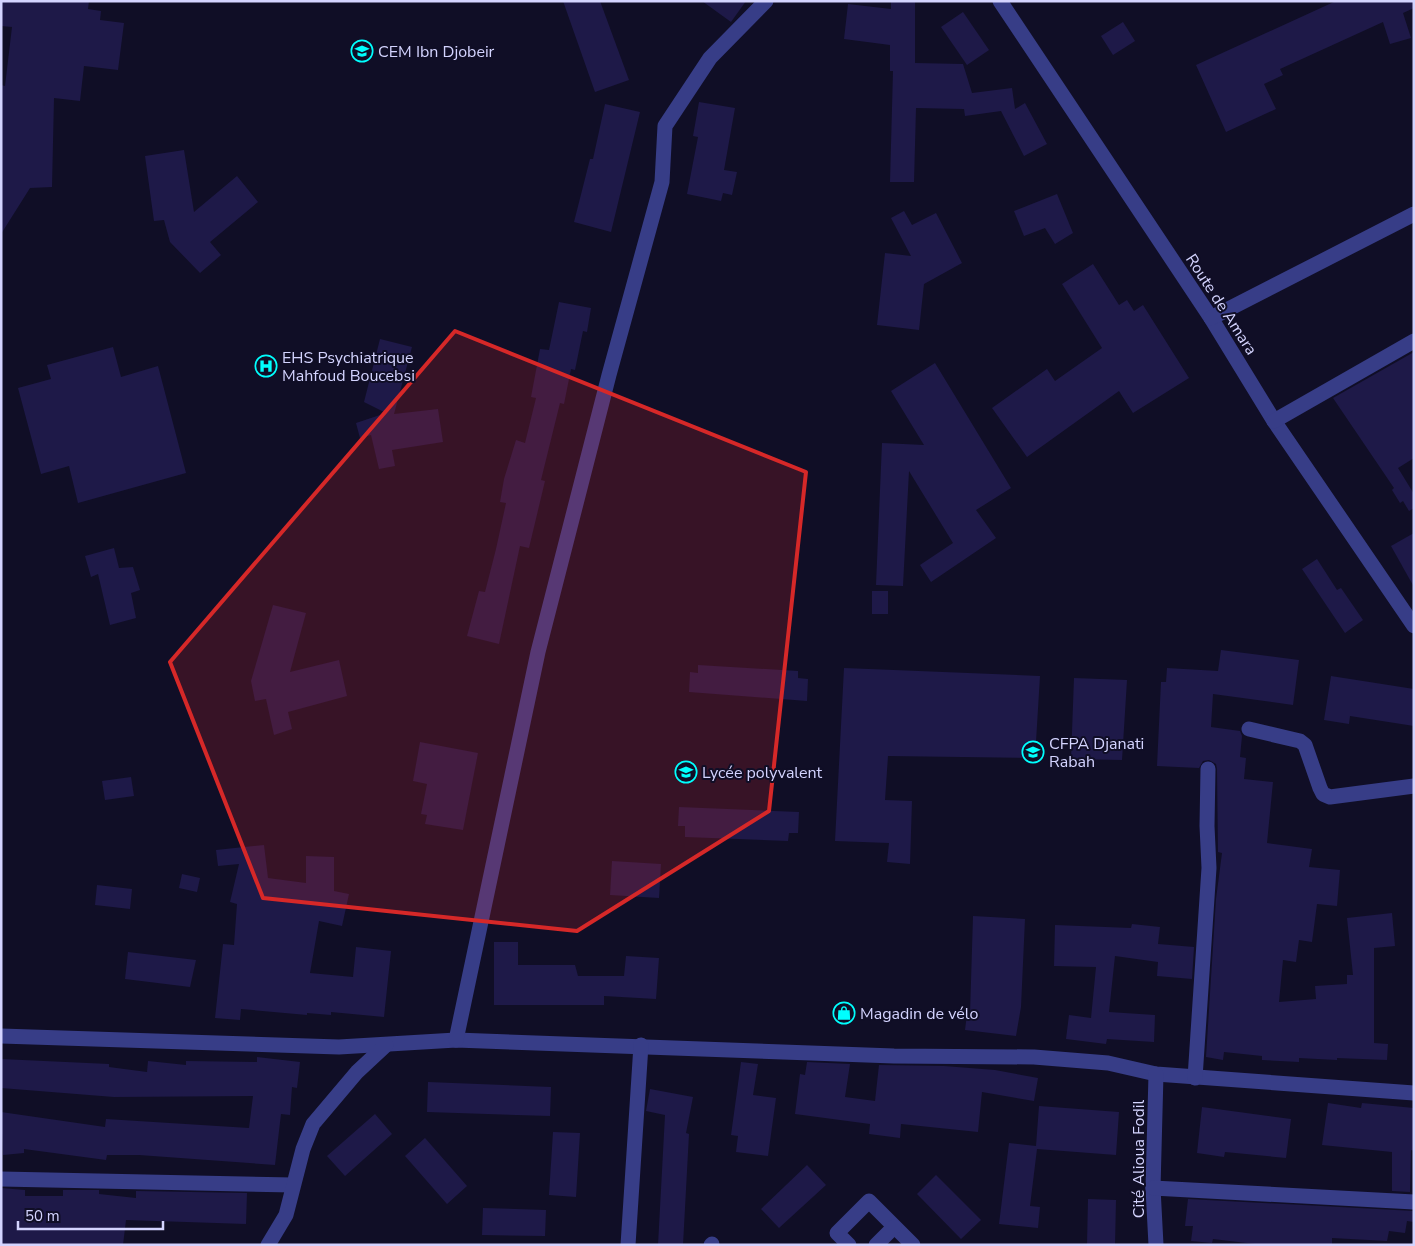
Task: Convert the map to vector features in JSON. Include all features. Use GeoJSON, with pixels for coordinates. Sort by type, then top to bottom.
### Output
{"type":"FeatureCollection","features":[{"type":"Feature","properties":{"kind":"street"},"geometry":{"type":"LineString","coordinates":[[456,1040],[538,652],[609,375],[662,182],[665,126],[710,58],[766,1]]}},
{"type":"Feature","properties":{"kind":"street","name":"Route de Amara"},"geometry":{"type":"LineString","coordinates":[[1000,1],[1211,318],[1274,421],[1414,626]]}},
{"type":"Feature","properties":{"kind":"street"},"geometry":{"type":"LineString","coordinates":[[1211,318],[1414,214]]}},
{"type":"Feature","properties":{"kind":"street"},"geometry":{"type":"LineString","coordinates":[[1274,421],[1414,341]]}},
{"type":"Feature","properties":{"kind":"street"},"geometry":{"type":"LineString","coordinates":[[1249,729],[1300,740],[1306,745],[1320,788],[1323,794],[1330,797],[1414,786]]}},
{"type":"Feature","properties":{"kind":"street"},"geometry":{"type":"LineString","coordinates":[[1195,1078],[1209,868],[1207,826],[1208,770]]}},
{"type":"Feature","properties":{"kind":"street"},"geometry":{"type":"LineString","coordinates":[[1,1036],[340,1047],[456,1040],[641,1045],[894,1056],[1072,1059],[1108,1063],[1156,1074],[1195,1078],[1414,1093]]}},
{"type":"Feature","properties":{"kind":"street"},"geometry":{"type":"LineString","coordinates":[[268,1245],[286,1215],[293,1184],[313,1124],[357,1072],[386,1045]]}},
{"type":"Feature","properties":{"kind":"street"},"geometry":{"type":"LineString","coordinates":[[628,1245],[641,1045]]}},
{"type":"Feature","properties":{"kind":"street","name":"Cité Alioua Fodil"},"geometry":{"type":"LineString","coordinates":[[1156,1074],[1153,1188],[1156,1245]]}},
{"type":"Feature","properties":{"kind":"street"},"geometry":{"type":"LineString","coordinates":[[1,1179],[293,1184]]}},
{"type":"Feature","properties":{"kind":"street"},"geometry":{"type":"LineString","coordinates":[[1153,1188],[1414,1202]]}},
{"type":"Feature","properties":{"kind":"street"},"geometry":{"type":"LineString","coordinates":[[848,1245],[837,1233],[869,1201],[913,1245]]}},
{"type":"Feature","properties":{"kind":"street"},"geometry":{"type":"LineString","coordinates":[[876,1245],[894,1227]]}},
{"type":"Feature","properties":{"kind":"highlighted area"},"geometry":{"type":"Polygon","coordinates":[[[455,331],[806,472],[769,811],[577,931],[263,898],[170,662],[455,331]]]}},
{"type":"Feature","properties":{"kind":"building"},"geometry":{"type":"Polygon","coordinates":[[[1,1],[89,1],[88,9],[101,11],[100,20],[124,23],[118,70],[84,66],[80,101],[54,98],[52,187],[30,188],[1,234],[1,85],[5,86],[12,27],[1,26],[1,1]]]}},
{"type":"Feature","properties":{"kind":"building"},"geometry":{"type":"Polygon","coordinates":[[[563,1],[600,1],[629,80],[595,92],[563,1]]]}},
{"type":"Feature","properties":{"kind":"building"},"geometry":{"type":"Polygon","coordinates":[[[702,1],[746,1],[731,22],[702,1]]]}},
{"type":"Feature","properties":{"kind":"building"},"geometry":{"type":"Polygon","coordinates":[[[891,1],[915,1],[915,63],[963,64],[972,93],[1012,88],[1015,109],[1025,103],[1047,144],[1024,156],[1001,111],[965,116],[964,109],[916,108],[914,182],[890,182],[893,71],[890,71],[890,45],[844,39],[848,4],[891,9],[891,1]]]}},
{"type":"Feature","properties":{"kind":"building"},"geometry":{"type":"Polygon","coordinates":[[[1336,1],[1414,1],[1414,8],[1403,13],[1411,38],[1390,44],[1383,22],[1280,69],[1283,75],[1264,84],[1276,109],[1226,132],[1196,65],[1336,1]]]}},
{"type":"Feature","properties":{"kind":"building"},"geometry":{"type":"Polygon","coordinates":[[[963,12],[989,50],[967,65],[941,27],[963,12]]]}},
{"type":"Feature","properties":{"kind":"building"},"geometry":{"type":"Polygon","coordinates":[[[1123,22],[1135,41],[1113,55],[1101,36],[1123,22]]]}},
{"type":"Feature","properties":{"kind":"building"},"geometry":{"type":"Polygon","coordinates":[[[699,102],[735,108],[724,170],[737,172],[732,195],[723,193],[721,201],[687,194],[698,137],[693,136],[699,102]]]}},
{"type":"Feature","properties":{"kind":"building"},"geometry":{"type":"Polygon","coordinates":[[[605,104],[640,112],[611,232],[574,222],[590,159],[593,159],[605,104]]]}},
{"type":"Feature","properties":{"kind":"building"},"geometry":{"type":"Polygon","coordinates":[[[184,150],[194,212],[237,176],[258,202],[210,242],[221,255],[200,273],[170,242],[164,220],[154,221],[145,156],[184,150]]]}},
{"type":"Feature","properties":{"kind":"building"},"geometry":{"type":"Polygon","coordinates":[[[1057,194],[1073,233],[1055,244],[1045,228],[1024,236],[1014,211],[1057,194]]]}},
{"type":"Feature","properties":{"kind":"building"},"geometry":{"type":"Polygon","coordinates":[[[904,211],[912,225],[936,213],[962,263],[924,284],[919,330],[877,325],[885,253],[911,256],[891,218],[904,211]]]}},
{"type":"Feature","properties":{"kind":"building"},"geometry":{"type":"Polygon","coordinates":[[[1093,264],[1119,305],[1127,300],[1134,311],[1143,305],[1189,378],[1133,413],[1119,391],[1027,457],[992,408],[1047,369],[1055,381],[1102,348],[1062,284],[1093,264]]]}},
{"type":"Feature","properties":{"kind":"building"},"geometry":{"type":"Polygon","coordinates":[[[559,302],[591,308],[587,332],[583,331],[575,370],[571,369],[564,404],[560,403],[541,480],[545,481],[529,548],[520,546],[499,644],[467,636],[479,591],[485,592],[496,549],[506,503],[500,502],[504,479],[516,440],[525,443],[536,398],[531,397],[540,349],[549,350],[559,302]]]}},
{"type":"Feature","properties":{"kind":"building"},"geometry":{"type":"Polygon","coordinates":[[[380,339],[412,347],[394,414],[438,409],[443,442],[392,450],[395,466],[379,469],[371,435],[360,438],[356,423],[386,413],[364,402],[380,339]]]}},
{"type":"Feature","properties":{"kind":"building"},"geometry":{"type":"Polygon","coordinates":[[[113,347],[121,377],[158,366],[186,473],[78,503],[69,466],[41,474],[18,388],[51,379],[47,365],[113,347]]]}},
{"type":"Feature","properties":{"kind":"building"},"geometry":{"type":"Polygon","coordinates":[[[1414,352],[1414,458],[1398,468],[1414,494],[1414,508],[1409,511],[1403,501],[1400,503],[1392,490],[1394,488],[1333,398],[1414,352]]]}},
{"type":"Feature","properties":{"kind":"building"},"geometry":{"type":"Polygon","coordinates":[[[935,363],[1011,488],[976,510],[996,538],[931,582],[920,565],[953,543],[909,471],[903,586],[876,585],[882,443],[924,445],[891,391],[935,363]]]}},
{"type":"Feature","properties":{"kind":"building"},"geometry":{"type":"Polygon","coordinates":[[[1414,533],[1414,587],[1391,546],[1414,533]]]}},
{"type":"Feature","properties":{"kind":"building"},"geometry":{"type":"Polygon","coordinates":[[[114,548],[119,568],[133,567],[140,590],[131,593],[136,618],[110,625],[98,574],[91,577],[85,556],[114,548]]]}},
{"type":"Feature","properties":{"kind":"building"},"geometry":{"type":"Polygon","coordinates":[[[1317,559],[1337,590],[1341,588],[1363,620],[1345,633],[1302,569],[1317,559]]]}},
{"type":"Feature","properties":{"kind":"building"},"geometry":{"type":"Polygon","coordinates":[[[872,591],[888,591],[888,614],[872,614],[872,591]]]}},
{"type":"Feature","properties":{"kind":"building"},"geometry":{"type":"Polygon","coordinates":[[[273,605],[306,613],[290,672],[339,660],[347,696],[288,712],[292,729],[274,735],[266,699],[255,701],[251,681],[273,605]]]}},
{"type":"Feature","properties":{"kind":"building"},"geometry":{"type":"Polygon","coordinates":[[[1221,650],[1299,660],[1293,705],[1213,694],[1211,727],[1240,731],[1242,736],[1240,757],[1246,758],[1244,779],[1273,782],[1267,843],[1312,849],[1309,867],[1340,870],[1337,906],[1317,904],[1312,942],[1299,940],[1296,962],[1283,960],[1279,1002],[1316,999],[1315,986],[1347,984],[1347,975],[1353,975],[1347,918],[1392,913],[1395,946],[1374,948],[1374,1043],[1388,1044],[1387,1060],[1299,1058],[1299,1062],[1262,1060],[1262,1056],[1224,1052],[1223,1060],[1206,1057],[1216,899],[1222,853],[1218,852],[1217,769],[1216,764],[1209,760],[1203,761],[1199,768],[1157,766],[1161,682],[1166,682],[1167,668],[1218,671],[1221,650]]]}},
{"type":"Feature","properties":{"kind":"building"},"geometry":{"type":"Polygon","coordinates":[[[698,665],[798,671],[798,678],[808,679],[807,701],[689,692],[690,672],[698,673],[698,665]]]}},
{"type":"Feature","properties":{"kind":"building"},"geometry":{"type":"Polygon","coordinates":[[[844,668],[1040,676],[1035,758],[888,756],[885,800],[912,801],[910,864],[887,862],[889,843],[835,841],[844,668]]]}},
{"type":"Feature","properties":{"kind":"building"},"geometry":{"type":"Polygon","coordinates":[[[1331,676],[1414,689],[1414,726],[1350,716],[1349,724],[1324,720],[1331,676]]]}},
{"type":"Feature","properties":{"kind":"building"},"geometry":{"type":"Polygon","coordinates":[[[1074,678],[1127,680],[1122,760],[1071,759],[1074,678]]]}},
{"type":"Feature","properties":{"kind":"building"},"geometry":{"type":"Polygon","coordinates":[[[420,742],[478,753],[463,830],[425,824],[427,815],[421,814],[427,784],[413,781],[420,742]]]}},
{"type":"Feature","properties":{"kind":"building"},"geometry":{"type":"Polygon","coordinates":[[[131,777],[134,796],[105,800],[102,781],[131,777]]]}},
{"type":"Feature","properties":{"kind":"building"},"geometry":{"type":"Polygon","coordinates":[[[679,807],[799,812],[798,833],[789,833],[788,841],[685,837],[685,826],[678,826],[679,807]]]}},
{"type":"Feature","properties":{"kind":"building"},"geometry":{"type":"Polygon","coordinates":[[[264,845],[268,878],[306,883],[306,856],[334,857],[334,891],[349,894],[342,926],[319,921],[310,973],[353,977],[356,947],[391,951],[384,1017],[331,1012],[331,1015],[307,1013],[307,1015],[241,1009],[240,1020],[215,1018],[223,944],[234,945],[237,904],[230,902],[239,864],[218,866],[216,850],[264,845]]]}},
{"type":"Feature","properties":{"kind":"building"},"geometry":{"type":"Polygon","coordinates":[[[612,861],[661,864],[659,898],[610,895],[612,861]]]}},
{"type":"Feature","properties":{"kind":"building"},"geometry":{"type":"Polygon","coordinates":[[[182,874],[200,878],[197,892],[179,888],[182,874]]]}},
{"type":"Feature","properties":{"kind":"building"},"geometry":{"type":"Polygon","coordinates":[[[97,885],[132,889],[130,909],[95,905],[97,885]]]}},
{"type":"Feature","properties":{"kind":"building"},"geometry":{"type":"Polygon","coordinates":[[[973,916],[1025,919],[1021,1007],[1016,1036],[965,1030],[967,1014],[970,1014],[973,916]]]}},
{"type":"Feature","properties":{"kind":"building"},"geometry":{"type":"Polygon","coordinates":[[[1132,924],[1160,927],[1158,944],[1194,947],[1192,979],[1157,976],[1158,962],[1115,956],[1109,1012],[1155,1015],[1154,1042],[1107,1039],[1106,1044],[1066,1039],[1069,1015],[1091,1018],[1096,967],[1054,966],[1055,925],[1131,928],[1132,924]]]}},
{"type":"Feature","properties":{"kind":"building"},"geometry":{"type":"Polygon","coordinates":[[[494,942],[518,942],[518,965],[575,965],[578,976],[624,976],[626,956],[659,958],[656,999],[604,996],[604,1005],[494,1005],[494,942]]]}},
{"type":"Feature","properties":{"kind":"building"},"geometry":{"type":"Polygon","coordinates":[[[128,952],[196,960],[190,987],[125,979],[128,952]]]}},
{"type":"Feature","properties":{"kind":"building"},"geometry":{"type":"Polygon","coordinates":[[[257,1057],[300,1062],[297,1088],[292,1087],[290,1115],[281,1114],[275,1165],[139,1155],[107,1155],[106,1160],[24,1149],[24,1153],[3,1155],[1,1112],[105,1127],[106,1119],[249,1128],[253,1096],[114,1097],[1,1088],[1,1059],[109,1064],[109,1067],[147,1072],[148,1061],[186,1065],[186,1061],[257,1062],[257,1057]]]}},
{"type":"Feature","properties":{"kind":"building"},"geometry":{"type":"Polygon","coordinates":[[[741,1062],[758,1064],[753,1095],[776,1098],[768,1156],[736,1152],[738,1136],[731,1135],[741,1062]]]}},
{"type":"Feature","properties":{"kind":"building"},"geometry":{"type":"Polygon","coordinates":[[[807,1062],[850,1064],[845,1097],[875,1101],[879,1065],[944,1066],[995,1070],[1038,1078],[1034,1101],[982,1092],[978,1132],[901,1124],[900,1138],[869,1134],[870,1124],[795,1114],[800,1074],[805,1075],[807,1062]]]}},
{"type":"Feature","properties":{"kind":"building"},"geometry":{"type":"Polygon","coordinates":[[[428,1082],[551,1087],[550,1116],[427,1112],[428,1082]]]}},
{"type":"Feature","properties":{"kind":"building"},"geometry":{"type":"Polygon","coordinates":[[[650,1089],[693,1097],[686,1133],[689,1134],[683,1245],[658,1245],[665,1115],[646,1111],[650,1089]]]}},
{"type":"Feature","properties":{"kind":"building"},"geometry":{"type":"Polygon","coordinates":[[[1328,1103],[1361,1108],[1362,1103],[1414,1108],[1414,1151],[1411,1150],[1410,1192],[1392,1191],[1392,1152],[1322,1145],[1328,1103]]]}},
{"type":"Feature","properties":{"kind":"building"},"geometry":{"type":"Polygon","coordinates":[[[1039,1106],[1119,1112],[1116,1155],[1037,1149],[1030,1206],[1040,1207],[1038,1228],[999,1224],[1009,1143],[1036,1146],[1039,1106]]]}},
{"type":"Feature","properties":{"kind":"building"},"geometry":{"type":"Polygon","coordinates":[[[1202,1107],[1291,1119],[1286,1158],[1225,1152],[1224,1157],[1197,1153],[1202,1107]]]}},
{"type":"Feature","properties":{"kind":"building"},"geometry":{"type":"Polygon","coordinates":[[[375,1114],[392,1134],[345,1176],[327,1156],[375,1114]]]}},
{"type":"Feature","properties":{"kind":"building"},"geometry":{"type":"Polygon","coordinates":[[[553,1132],[580,1133],[576,1197],[549,1195],[553,1132]]]}},
{"type":"Feature","properties":{"kind":"building"},"geometry":{"type":"Polygon","coordinates":[[[425,1138],[467,1186],[447,1204],[405,1156],[425,1138]]]}},
{"type":"Feature","properties":{"kind":"building"},"geometry":{"type":"Polygon","coordinates":[[[807,1165],[826,1185],[779,1228],[761,1209],[807,1165]]]}},
{"type":"Feature","properties":{"kind":"building"},"geometry":{"type":"Polygon","coordinates":[[[936,1175],[981,1220],[961,1239],[917,1194],[936,1175]]]}},
{"type":"Feature","properties":{"kind":"building"},"geometry":{"type":"Polygon","coordinates":[[[1,1188],[25,1190],[25,1196],[63,1196],[63,1190],[99,1190],[99,1194],[136,1198],[136,1191],[247,1193],[246,1224],[126,1220],[123,1245],[1,1245],[1,1188]]]}},
{"type":"Feature","properties":{"kind":"building"},"geometry":{"type":"Polygon","coordinates":[[[1088,1199],[1116,1200],[1115,1245],[1087,1245],[1088,1199]]]}},
{"type":"Feature","properties":{"kind":"building"},"geometry":{"type":"Polygon","coordinates":[[[1188,1199],[1414,1211],[1414,1222],[1407,1221],[1405,1233],[1389,1231],[1387,1241],[1332,1238],[1332,1245],[1263,1245],[1213,1239],[1212,1243],[1191,1241],[1193,1226],[1185,1226],[1188,1199]]]}},
{"type":"Feature","properties":{"kind":"building"},"geometry":{"type":"Polygon","coordinates":[[[483,1208],[546,1210],[545,1236],[482,1235],[483,1208]]]}},
{"type":"Feature","properties":{"kind":"place","name":"CEM Ibn Djobeir"},"geometry":{"type":"Point","coordinates":[362,51]}},
{"type":"Feature","properties":{"kind":"place","name":"EHS Psychiatrique Mahfoud Boucebsi"},"geometry":{"type":"Point","coordinates":[266,366]}},
{"type":"Feature","properties":{"kind":"place","name":"CFPA Djanati Rabah"},"geometry":{"type":"Point","coordinates":[1033,752]}},
{"type":"Feature","properties":{"kind":"place","name":"Lycée polyvalent"},"geometry":{"type":"Point","coordinates":[686,772]}},
{"type":"Feature","properties":{"kind":"place","name":"Magadin de vélo"},"geometry":{"type":"Point","coordinates":[844,1013]}}]}
